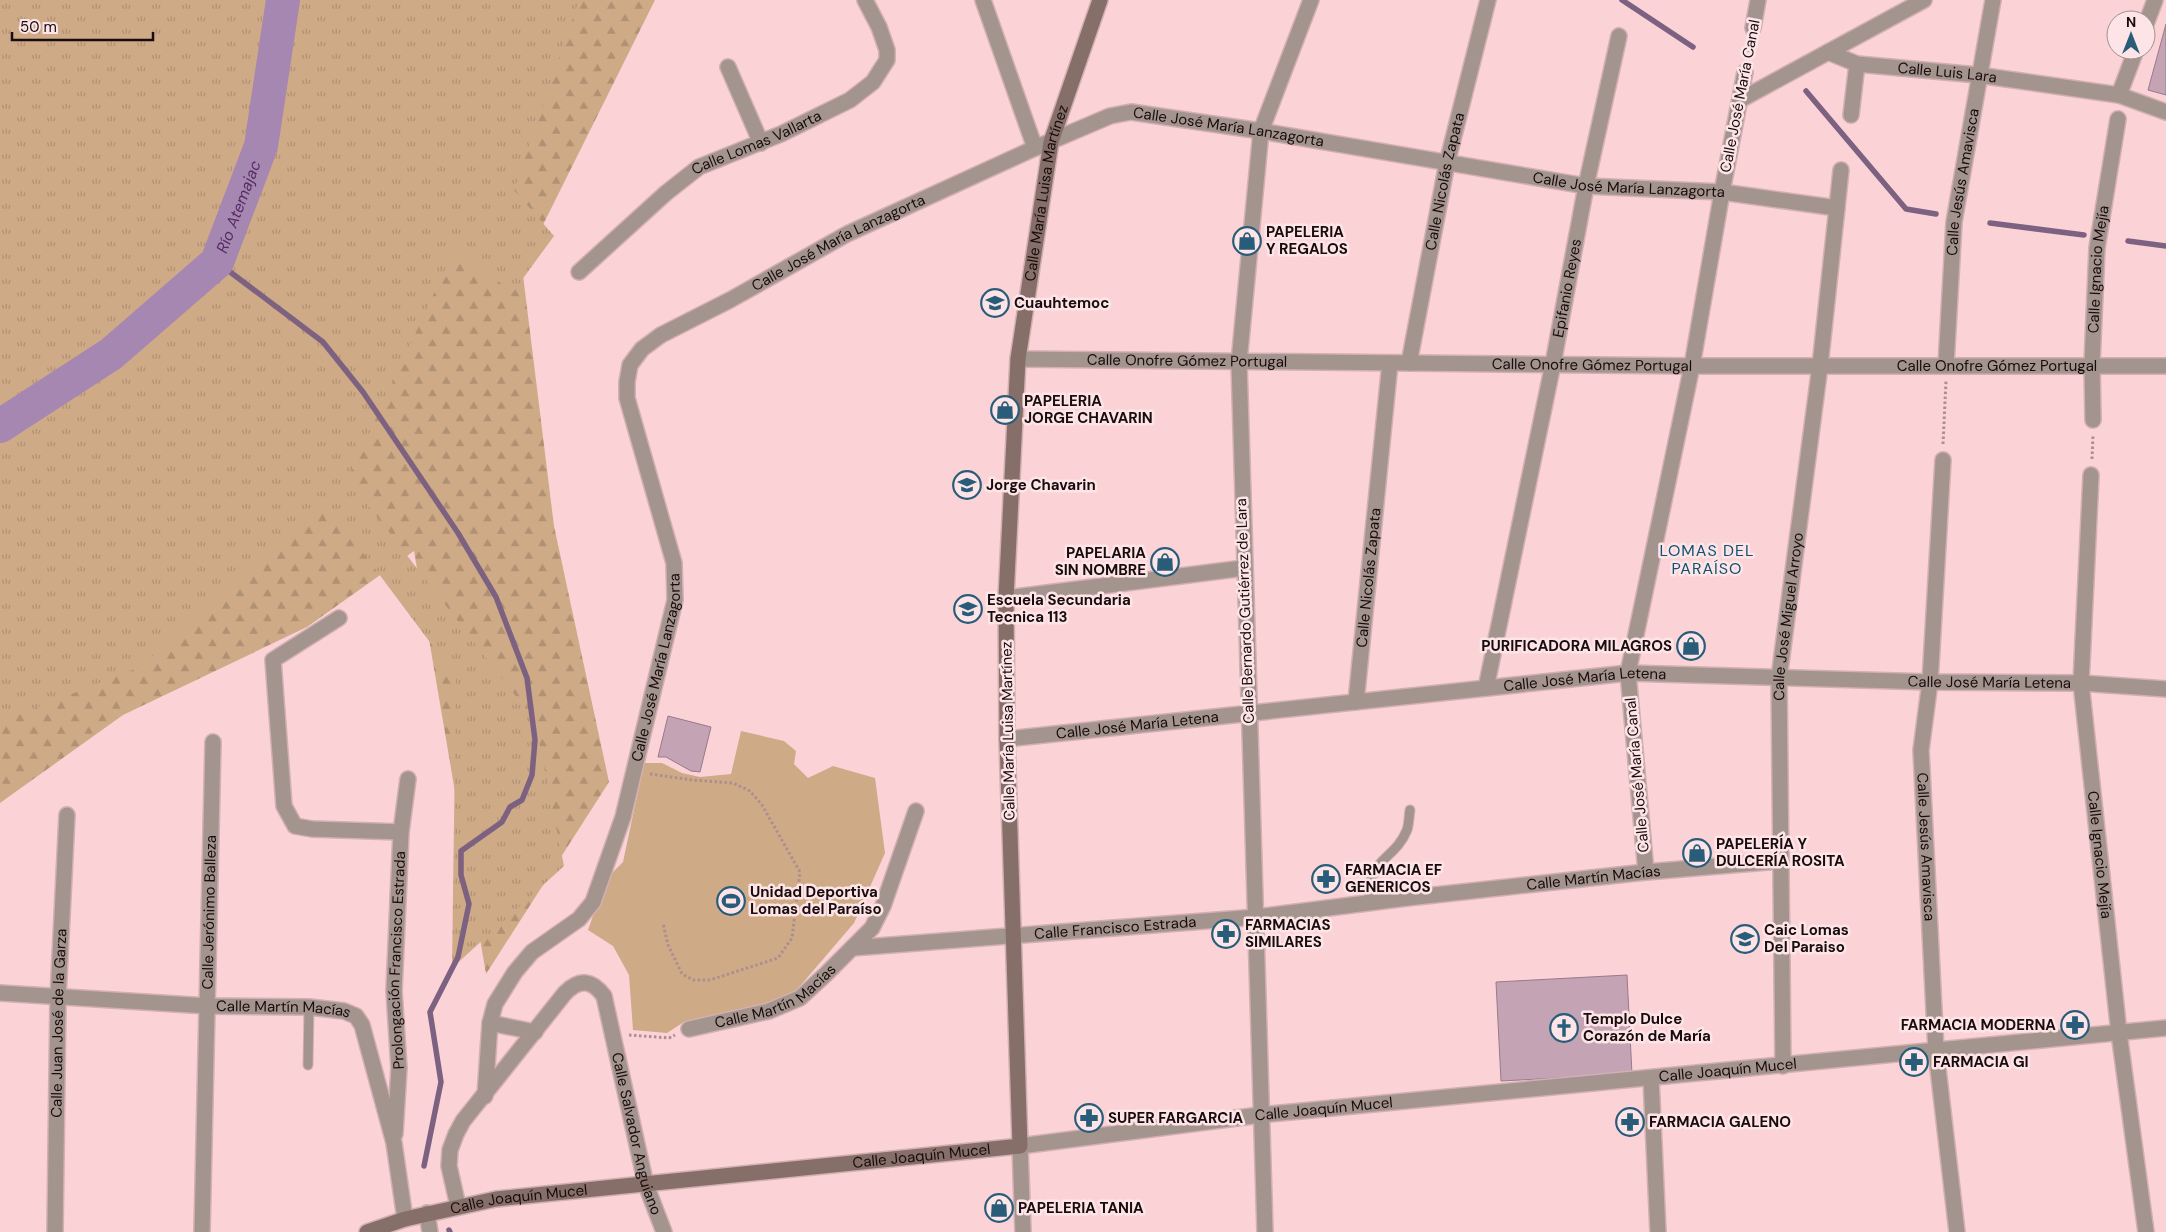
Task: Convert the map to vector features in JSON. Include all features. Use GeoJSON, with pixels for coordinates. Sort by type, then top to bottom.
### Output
{"type":"FeatureCollection","features":[{"type":"Feature","properties":{"kind":"street","name":"Calle Lomas Vallarta"},"geometry":{"type":"LineString","coordinates":[[579,272],[666,193],[699,167],[761,143],[850,100],[873,82],[887,60],[887,50],[879,26],[865,0]]}},
{"type":"Feature","properties":{"kind":"street"},"geometry":{"type":"LineString","coordinates":[[983,0],[1035,148]]}},
{"type":"Feature","properties":{"kind":"street","name":"Calle María Luisa Martínez"},"geometry":{"type":"LineString","coordinates":[[1023,1232],[1007,739],[1006,598],[1018,359],[1051,142],[1100,0]]}},
{"type":"Feature","properties":{"kind":"street","name":"Calle Bernardo Gutiérrez de Lara"},"geometry":{"type":"LineString","coordinates":[[1265,1232],[1260,1115],[1257,917],[1248,712],[1239,362],[1261,131],[1311,0]]}},
{"type":"Feature","properties":{"kind":"street","name":"Calle Nicolás Zapata"},"geometry":{"type":"LineString","coordinates":[[1409,364],[1446,164],[1488,0]]}},
{"type":"Feature","properties":{"kind":"street","name":"Calle José María Canal"},"geometry":{"type":"LineString","coordinates":[[1753,28],[1758,0]]}},
{"type":"Feature","properties":{"kind":"street"},"geometry":{"type":"LineString","coordinates":[[1740,100],[1924,0]]}},
{"type":"Feature","properties":{"kind":"street","name":"Calle Jesús Amavisca"},"geometry":{"type":"LineString","coordinates":[[1946,365],[1954,222],[1978,75],[1993,0]]}},
{"type":"Feature","properties":{"kind":"street","name":"Epifanio Reyes"},"geometry":{"type":"LineString","coordinates":[[1486,688],[1553,364],[1586,186],[1619,36]]}},
{"type":"Feature","properties":{"kind":"street","name":"Calle Luis Lara"},"geometry":{"type":"LineString","coordinates":[[1828,52],[1857,64],[1978,75],[2119,95],[2166,112]]}},
{"type":"Feature","properties":{"kind":"street"},"geometry":{"type":"LineString","coordinates":[[2119,95],[2132,60]]}},
{"type":"Feature","properties":{"kind":"street"},"geometry":{"type":"LineString","coordinates":[[1851,115],[1857,64]]}},
{"type":"Feature","properties":{"kind":"street"},"geometry":{"type":"LineString","coordinates":[[728,67],[761,143]]}},
{"type":"Feature","properties":{"kind":"street","name":"Calle José María Canal"},"geometry":{"type":"LineString","coordinates":[[1646,872],[1628,673],[1692,366],[1745,72]]}},
{"type":"Feature","properties":{"kind":"street","name":"Calle José María Lanzagorta"},"geometry":{"type":"LineString","coordinates":[[485,1096],[490,1023],[495,1004],[515,972],[532,952],[579,919],[594,902],[623,818],[675,600],[674,564],[627,398],[626,382],[630,365],[642,349],[661,335],[730,300],[847,234],[1035,148],[1110,116],[1131,112],[1261,131],[1446,164],[1586,186],[1722,192],[1837,208]]}},
{"type":"Feature","properties":{"kind":"street","name":"Calle Ignacio Mejía"},"geometry":{"type":"LineString","coordinates":[[2094,420],[2092,364],[2097,248],[2118,119]]}},
{"type":"Feature","properties":{"kind":"street","name":"Calle José Miguel Arroyo"},"geometry":{"type":"LineString","coordinates":[[1783,1066],[1779,678],[1820,366],[1841,170]]}},
{"type":"Feature","properties":{"kind":"street","name":"Calle Onofre Gómez Portugal"},"geometry":{"type":"LineString","coordinates":[[1018,359],[1692,366],[2092,364],[2166,366]]}},
{"type":"Feature","properties":{"kind":"street","name":"Calle Nicolás Zapata"},"geometry":{"type":"LineString","coordinates":[[1356,702],[1390,364]]}},
{"type":"Feature","properties":{"kind":"street","name":"Calle Jesús Amavisca"},"geometry":{"type":"LineString","coordinates":[[1943,460],[1930,682],[1921,750],[1936,1051],[1957,1232]]}},
{"type":"Feature","properties":{"kind":"street","name":"Calle Ignacio Mejía"},"geometry":{"type":"LineString","coordinates":[[2091,475],[2081,683],[2120,1032],[2146,1232]]}},
{"type":"Feature","properties":{"kind":"street"},"geometry":{"type":"LineString","coordinates":[[1006,598],[1244,568]]}},
{"type":"Feature","properties":{"kind":"street"},"geometry":{"type":"LineString","coordinates":[[340,618],[273,660],[284,806],[294,826],[312,829],[401,832]]}},
{"type":"Feature","properties":{"kind":"street","name":"Calle José María Letena"},"geometry":{"type":"LineString","coordinates":[[1007,739],[1628,673],[1930,682],[2081,683],[2166,689]]}},
{"type":"Feature","properties":{"kind":"street","name":"Calle Jerónimo Balleza"},"geometry":{"type":"LineString","coordinates":[[202,1232],[213,742]]}},
{"type":"Feature","properties":{"kind":"street","name":"Prolongación Francisco Estrada"},"geometry":{"type":"LineString","coordinates":[[394,1143],[399,1068],[394,991],[401,832],[408,778]]}},
{"type":"Feature","properties":{"kind":"street","name":"Calle Martín Macías"},"geometry":{"type":"LineString","coordinates":[[690,1029],[769,1011],[800,998],[852,948],[872,928],[883,906],[916,811]]}},
{"type":"Feature","properties":{"kind":"street","name":"Calle Juan José de la Garza"},"geometry":{"type":"LineString","coordinates":[[55,1232],[58,997],[67,815]]}},
{"type":"Feature","properties":{"kind":"street","name":"Calle Martín Macías"},"geometry":{"type":"LineString","coordinates":[[1407,898],[1646,872],[1780,861]]}},
{"type":"Feature","properties":{"kind":"street","name":"Calle Francisco Estrada"},"geometry":{"type":"LineString","coordinates":[[852,948],[1257,917],[1407,898]]}},
{"type":"Feature","properties":{"kind":"street"},"geometry":{"type":"LineString","coordinates":[[458,1206],[449,1166],[450,1150],[463,1121],[573,985],[585,982],[597,987],[604,996],[614,1034]]}},
{"type":"Feature","properties":{"kind":"street","name":"Calle Martín Macías"},"geometry":{"type":"LineString","coordinates":[[0,993],[208,1006],[309,1007],[344,1011],[356,1016],[362,1025],[394,1143],[405,1219]]}},
{"type":"Feature","properties":{"kind":"street"},"geometry":{"type":"LineString","coordinates":[[490,1023],[535,1032]]}},
{"type":"Feature","properties":{"kind":"street","name":"Calle Joaquín Mucel"},"geometry":{"type":"LineString","coordinates":[[368,1232],[428,1213],[496,1199],[1020,1146],[1260,1115],[2166,1028]]}},
{"type":"Feature","properties":{"kind":"street","name":"Calle Salvador Anguiano"},"geometry":{"type":"LineString","coordinates":[[614,1034],[646,1184],[664,1232]]}},
{"type":"Feature","properties":{"kind":"street"},"geometry":{"type":"LineString","coordinates":[[1651,1078],[1658,1232]]}},
{"type":"Feature","properties":{"kind":"street"},"geometry":{"type":"LineString","coordinates":[[428,1213],[430,1232]]}},
{"type":"Feature","properties":{"kind":"lane"},"geometry":{"type":"LineString","coordinates":[[1369,902],[1368,886],[1377,865],[1400,843],[1407,829],[1410,810]]}},
{"type":"Feature","properties":{"kind":"lane"},"geometry":{"type":"LineString","coordinates":[[308,1065],[309,1007]]}},
{"type":"Feature","properties":{"kind":"path","name":"Calle José María Canal"},"geometry":{"type":"LineString","coordinates":[[1745,72],[1753,28]]}},
{"type":"Feature","properties":{"kind":"path"},"geometry":{"type":"LineString","coordinates":[[1943,460],[1946,365]]}},
{"type":"Feature","properties":{"kind":"path"},"geometry":{"type":"LineString","coordinates":[[2091,475],[2094,420]]}},
{"type":"Feature","properties":{"kind":"path"},"geometry":{"type":"LineString","coordinates":[[634,771],[692,780],[733,783],[750,791],[762,805],[800,872],[792,938],[778,958],[710,980],[693,980],[682,974],[668,945],[663,923]]}},
{"type":"Feature","properties":{"kind":"path"},"geometry":{"type":"LineString","coordinates":[[614,1034],[668,1038],[690,1029]]}},
{"type":"Feature","properties":{"kind":"green space"},"geometry":{"type":"Polygon","coordinates":[[[0,0],[655,0],[522,267],[554,526],[609,782],[486,974],[414,551],[307,627],[123,715],[0,803],[0,0]]]}},
{"type":"Feature","properties":{"kind":"green space"},"geometry":{"type":"Polygon","coordinates":[[[0,0],[579,0],[514,190],[554,236],[513,292],[454,250],[348,479],[535,721],[564,866],[452,968],[456,677],[325,502],[140,667],[8,719],[0,727],[0,0]]]}},
{"type":"Feature","properties":{"kind":"green space","name":"Unidad Deportiva Lomas del Paraíso"},"geometry":{"type":"Polygon","coordinates":[[[741,731],[784,741],[796,751],[794,764],[808,778],[833,766],[875,778],[885,853],[854,923],[789,999],[684,1022],[667,1033],[633,1030],[629,975],[613,946],[588,930],[606,879],[623,862],[644,763],[662,763],[682,773],[700,777],[731,774],[741,731]]]}},
{"type":"Feature","properties":{"kind":"building"},"geometry":{"type":"Polygon","coordinates":[[[2166,24],[2166,95],[2148,90],[2166,24]]]}},
{"type":"Feature","properties":{"kind":"building"},"geometry":{"type":"Polygon","coordinates":[[[668,716],[711,727],[700,772],[691,771],[666,757],[658,757],[668,716]]]}},
{"type":"Feature","properties":{"kind":"building","name":"Templo Dulce Corazón de María"},"geometry":{"type":"Polygon","coordinates":[[[1627,975],[1632,1074],[1501,1081],[1496,982],[1627,975]]]}},
{"type":"Feature","properties":{"kind":"waterway","name":"Río Atemajac"},"geometry":{"type":"LineString","coordinates":[[0,426],[111,354],[217,262],[261,146],[283,0]]}},
{"type":"Feature","properties":{"kind":"waterway"},"geometry":{"type":"LineString","coordinates":[[1622,0],[1693,47]]}},
{"type":"Feature","properties":{"kind":"waterway"},"geometry":{"type":"LineString","coordinates":[[1806,91],[1906,209],[1936,214]]}},
{"type":"Feature","properties":{"kind":"waterway"},"geometry":{"type":"LineString","coordinates":[[1990,223],[2084,235]]}},
{"type":"Feature","properties":{"kind":"waterway"},"geometry":{"type":"LineString","coordinates":[[2128,241],[2166,246]]}},
{"type":"Feature","properties":{"kind":"waterway"},"geometry":{"type":"LineString","coordinates":[[217,262],[323,342],[363,392],[458,533],[496,597],[527,678],[535,740],[532,775],[522,800],[510,807],[502,822],[461,851],[461,875],[469,904],[458,957],[430,1012],[441,1082],[424,1166]]}},
{"type":"Feature","properties":{"kind":"place","name":"PAPELERIA Y REGALOS"},"geometry":{"type":"Point","coordinates":[1247,241]}},
{"type":"Feature","properties":{"kind":"place","name":"Cuauhtemoc"},"geometry":{"type":"Point","coordinates":[995,303]}},
{"type":"Feature","properties":{"kind":"place","name":"PAPELERIA JORGE CHAVARIN"},"geometry":{"type":"Point","coordinates":[1005,410]}},
{"type":"Feature","properties":{"kind":"place","name":"Jorge Chavarin"},"geometry":{"type":"Point","coordinates":[967,485]}},
{"type":"Feature","properties":{"kind":"place","name":"PAPELARIA SIN NOMBRE"},"geometry":{"type":"Point","coordinates":[1165,562]}},
{"type":"Feature","properties":{"kind":"place","name":"Escuela Secundaria Tecnica 113"},"geometry":{"type":"Point","coordinates":[968,609]}},
{"type":"Feature","properties":{"kind":"place","name":"PURIFICADORA MILAGROS"},"geometry":{"type":"Point","coordinates":[1691,646]}},
{"type":"Feature","properties":{"kind":"place","name":"PAPELERÍA Y DULCERÍA ROSITA"},"geometry":{"type":"Point","coordinates":[1697,853]}},
{"type":"Feature","properties":{"kind":"place","name":"FARMACIA EF GENERICOS"},"geometry":{"type":"Point","coordinates":[1326,879]}},
{"type":"Feature","properties":{"kind":"place","name":"Unidad Deportiva Lomas del Paraíso"},"geometry":{"type":"Point","coordinates":[731,901]}},
{"type":"Feature","properties":{"kind":"place","name":"FARMACIAS SIMILARES"},"geometry":{"type":"Point","coordinates":[1226,934]}},
{"type":"Feature","properties":{"kind":"place","name":"Caic Lomas Del Paraiso"},"geometry":{"type":"Point","coordinates":[1745,939]}},
{"type":"Feature","properties":{"kind":"place","name":"FARMACIA MODERNA"},"geometry":{"type":"Point","coordinates":[2075,1025]}},
{"type":"Feature","properties":{"kind":"place","name":"Templo Dulce Corazón de María"},"geometry":{"type":"Point","coordinates":[1564,1028]}},
{"type":"Feature","properties":{"kind":"place","name":"FARMACIA GI"},"geometry":{"type":"Point","coordinates":[1914,1062]}},
{"type":"Feature","properties":{"kind":"place","name":"SUPER FARGARCIA"},"geometry":{"type":"Point","coordinates":[1089,1118]}},
{"type":"Feature","properties":{"kind":"place","name":"FARMACIA GALENO"},"geometry":{"type":"Point","coordinates":[1630,1122]}},
{"type":"Feature","properties":{"kind":"place","name":"PAPELERIA TANIA"},"geometry":{"type":"Point","coordinates":[999,1208]}},
{"type":"Feature","properties":{"kind":"district","name":"LOMAS DEL PARAÍSO"},"geometry":{"type":"Point","coordinates":[1707,559]}}]}
